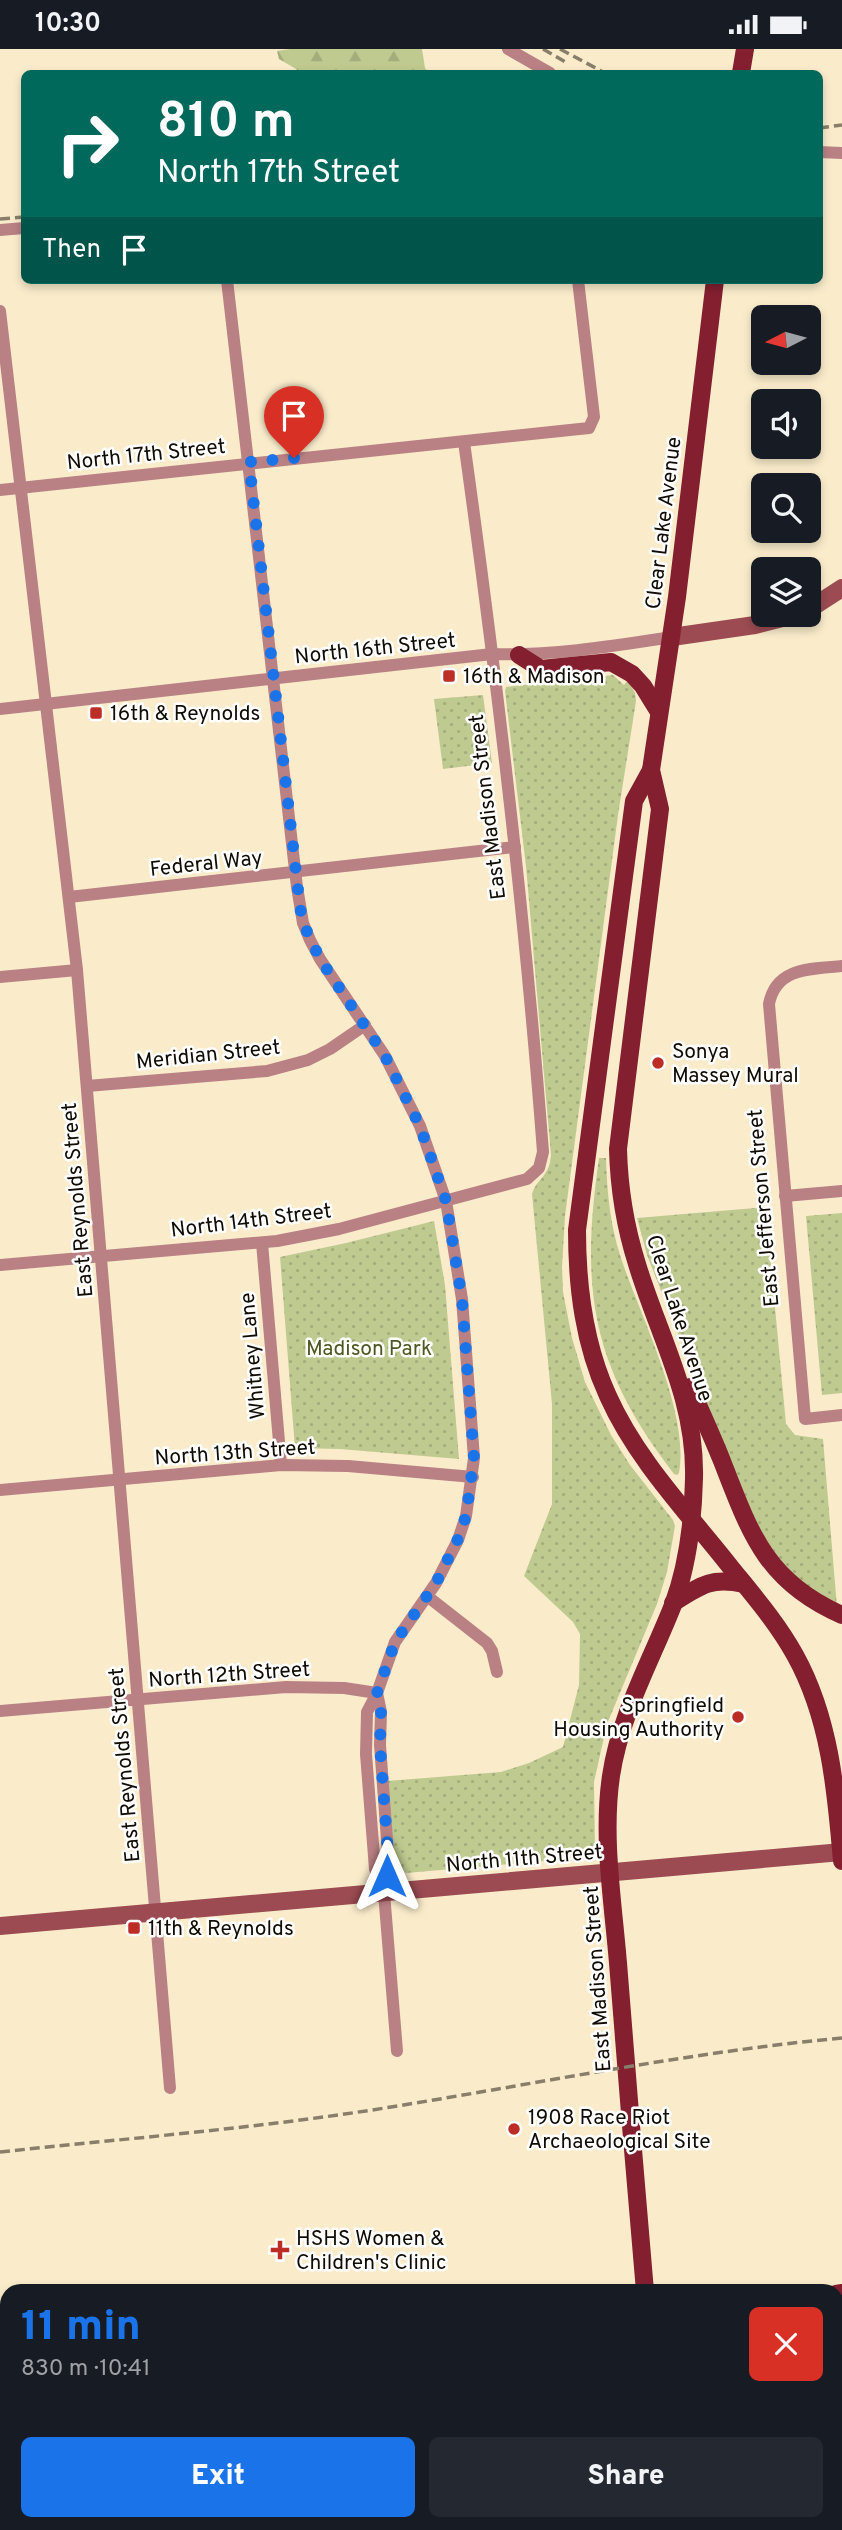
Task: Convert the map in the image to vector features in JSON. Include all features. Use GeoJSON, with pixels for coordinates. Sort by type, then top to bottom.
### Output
{"type":"FeatureCollection","features":[{"type":"Feature","properties":{"kind":"main road"},"geometry":{"type":"LineString","coordinates":[[742,70],[745,49]]}},
{"type":"Feature","properties":{"kind":"main road","name":"Clear Lake Avenue"},"geometry":{"type":"LineString","coordinates":[[691,1518],[694,1476],[688,1411],[678,1373],[628,1234],[622,1204],[618,1149],[660,809],[651,770],[671,637],[715,284]]}},
{"type":"Feature","properties":{"kind":"main road"},"geometry":{"type":"LineString","coordinates":[[519,655],[541,669],[611,662],[632,674],[659,712]]}},
{"type":"Feature","properties":{"kind":"main road","name":"Clear Lake Avenue"},"geometry":{"type":"LineString","coordinates":[[651,770],[634,801],[577,1230],[579,1287],[589,1345],[608,1396],[641,1453],[691,1518]]}},
{"type":"Feature","properties":{"kind":"main road"},"geometry":{"type":"LineString","coordinates":[[658,1321],[704,1418],[747,1526],[765,1556],[799,1591],[817,1604],[842,1615]]}},
{"type":"Feature","properties":{"kind":"main road"},"geometry":{"type":"LineString","coordinates":[[691,1518],[744,1584],[795,1655],[819,1711],[833,1778],[842,1861]]}},
{"type":"Feature","properties":{"kind":"main road","name":"East Madison Street"},"geometry":{"type":"LineString","coordinates":[[644,2284],[611,1874],[609,1795],[624,1722],[673,1603],[687,1552],[691,1518]]}},
{"type":"Feature","properties":{"kind":"main road"},"geometry":{"type":"LineString","coordinates":[[673,1603],[698,1586],[710,1582],[723,1580],[744,1584]]}},
{"type":"Feature","properties":{"kind":"street"},"geometry":{"type":"LineString","coordinates":[[508,49],[545,70]]}},
{"type":"Feature","properties":{"kind":"street"},"geometry":{"type":"LineString","coordinates":[[823,152],[842,153]]}},
{"type":"Feature","properties":{"kind":"street"},"geometry":{"type":"LineString","coordinates":[[0,230],[21,228]]}},
{"type":"Feature","properties":{"kind":"street"},"geometry":{"type":"LineString","coordinates":[[227,284],[302,915],[320,959],[365,1025],[402,1088],[420,1126],[446,1201],[462,1299],[474,1440],[473,1476],[466,1516],[443,1571],[395,1642],[377,1693],[381,1712],[380,1745],[389,1867],[384,1893],[397,2051]]}},
{"type":"Feature","properties":{"kind":"street","name":"North 17th Street"},"geometry":{"type":"LineString","coordinates":[[0,490],[589,428],[594,417],[578,284]]}},
{"type":"Feature","properties":{"kind":"street","name":"East Reynolds Street"},"geometry":{"type":"LineString","coordinates":[[0,311],[77,970],[170,2088]]}},
{"type":"Feature","properties":{"kind":"street","name":"East Madison Street"},"geometry":{"type":"LineString","coordinates":[[464,442],[515,847],[543,1152],[539,1168]]}},
{"type":"Feature","properties":{"kind":"street"},"geometry":{"type":"LineString","coordinates":[[821,602],[842,588]]}},
{"type":"Feature","properties":{"kind":"street"},"geometry":{"type":"LineString","coordinates":[[671,637],[751,626]]}},
{"type":"Feature","properties":{"kind":"street","name":"North 16th Street"},"geometry":{"type":"LineString","coordinates":[[0,709],[492,654],[519,655],[671,637]]}},
{"type":"Feature","properties":{"kind":"street","name":"Federal Way"},"geometry":{"type":"LineString","coordinates":[[69,897],[515,847]]}},
{"type":"Feature","properties":{"kind":"street","name":"East Jefferson Street"},"geometry":{"type":"LineString","coordinates":[[842,966],[803,969],[779,981],[769,1004],[804,1419],[842,1415]]}},
{"type":"Feature","properties":{"kind":"street"},"geometry":{"type":"LineString","coordinates":[[0,977],[77,970]]}},
{"type":"Feature","properties":{"kind":"street","name":"Meridian Street"},"geometry":{"type":"LineString","coordinates":[[87,1086],[267,1071],[309,1060],[365,1025]]}},
{"type":"Feature","properties":{"kind":"street","name":"North 14th Street"},"geometry":{"type":"LineString","coordinates":[[0,1265],[262,1243],[339,1229],[446,1201],[527,1179],[539,1168]]}},
{"type":"Feature","properties":{"kind":"street"},"geometry":{"type":"LineString","coordinates":[[785,1196],[842,1191]]}},
{"type":"Feature","properties":{"kind":"street","name":"Whitney Lane"},"geometry":{"type":"LineString","coordinates":[[262,1243],[281,1465]]}},
{"type":"Feature","properties":{"kind":"street","name":"North 13th Street"},"geometry":{"type":"LineString","coordinates":[[0,1490],[281,1465],[348,1466],[473,1476]]}},
{"type":"Feature","properties":{"kind":"street"},"geometry":{"type":"LineString","coordinates":[[427,1596],[487,1643],[492,1651],[497,1672]]}},
{"type":"Feature","properties":{"kind":"street","name":"North 12th Street"},"geometry":{"type":"LineString","coordinates":[[0,1711],[286,1687],[344,1688],[377,1693]]}},
{"type":"Feature","properties":{"kind":"street","name":"North 11th Street"},"geometry":{"type":"LineString","coordinates":[[0,1926],[842,1852]]}},
{"type":"Feature","properties":{"kind":"green space"},"geometry":{"type":"Polygon","coordinates":[[[422,49],[427,70],[297,70],[279,59],[277,51],[422,49]]]}},
{"type":"Feature","properties":{"kind":"green space"},"geometry":{"type":"Polygon","coordinates":[[[613,675],[624,685],[628,680],[636,701],[618,815],[565,1216],[563,1292],[572,1338],[585,1382],[611,1435],[675,1526],[667,1572],[657,1604],[607,1724],[594,1782],[593,1857],[406,1873],[395,1856],[392,1844],[387,1781],[501,1772],[529,1763],[563,1747],[579,1685],[580,1634],[573,1622],[524,1576],[552,1504],[552,1404],[532,1194],[548,1168],[551,1155],[526,866],[505,691],[506,687],[613,675]]]}},
{"type":"Feature","properties":{"kind":"green space"},"geometry":{"type":"Polygon","coordinates":[[[483,695],[492,763],[443,769],[434,699],[483,695]]]}},
{"type":"Feature","properties":{"kind":"green space"},"geometry":{"type":"Polygon","coordinates":[[[599,1158],[606,1158],[610,1207],[620,1255],[661,1363],[677,1421],[680,1449],[677,1475],[646,1435],[625,1398],[609,1361],[598,1325],[592,1288],[591,1248],[599,1158]]]}},
{"type":"Feature","properties":{"kind":"green space"},"geometry":{"type":"Polygon","coordinates":[[[765,1209],[766,1212],[786,1424],[795,1435],[823,1439],[837,1607],[824,1600],[773,1558],[739,1490],[647,1255],[637,1218],[765,1209]]]}},
{"type":"Feature","properties":{"kind":"green space"},"geometry":{"type":"Polygon","coordinates":[[[842,1213],[842,1393],[822,1395],[806,1216],[842,1213]]]}},
{"type":"Feature","properties":{"kind":"green space","name":"Madison Park"},"geometry":{"type":"Polygon","coordinates":[[[434,1221],[445,1285],[459,1459],[295,1448],[280,1257],[434,1221]]]}},
{"type":"Feature","properties":{"kind":"railway"},"geometry":{"type":"LineString","coordinates":[[543,49],[567,63]]}},
{"type":"Feature","properties":{"kind":"railway"},"geometry":{"type":"LineString","coordinates":[[560,49],[599,70]]}},
{"type":"Feature","properties":{"kind":"railway"},"geometry":{"type":"LineString","coordinates":[[823,127],[842,125]]}},
{"type":"Feature","properties":{"kind":"railway"},"geometry":{"type":"LineString","coordinates":[[0,219],[21,217]]}},
{"type":"Feature","properties":{"kind":"railway"},"geometry":{"type":"LineString","coordinates":[[0,2152],[342,2114],[672,2060],[842,2038]]}},
{"type":"Feature","properties":{"kind":"place","name":"16th & Madison"},"geometry":{"type":"Point","coordinates":[449,676]}},
{"type":"Feature","properties":{"kind":"place","name":"16th & Reynolds"},"geometry":{"type":"Point","coordinates":[96,713]}},
{"type":"Feature","properties":{"kind":"place","name":"Sonya Massey Mural"},"geometry":{"type":"Point","coordinates":[658,1063]}},
{"type":"Feature","properties":{"kind":"place","name":"Springfield Housing Authority"},"geometry":{"type":"Point","coordinates":[738,1717]}},
{"type":"Feature","properties":{"kind":"place","name":"11th & Reynolds"},"geometry":{"type":"Point","coordinates":[134,1928]}},
{"type":"Feature","properties":{"kind":"place","name":"1908 Race Riot Archaeological Site"},"geometry":{"type":"Point","coordinates":[514,2129]}},
{"type":"Feature","properties":{"kind":"place","name":"HSHS Women & Children's Clinic"},"geometry":{"type":"Point","coordinates":[280,2250]}},
{"type":"Feature","properties":{"kind":"route"},"geometry":{"type":"LineString","coordinates":[[294,458],[249,462],[300,907],[303,923],[320,959],[385,1056],[402,1088],[420,1126],[446,1201],[458,1263],[474,1440],[471,1493],[458,1539],[436,1583],[395,1642],[377,1693],[381,1712],[380,1745],[389,1867],[387,1876]]}}]}
